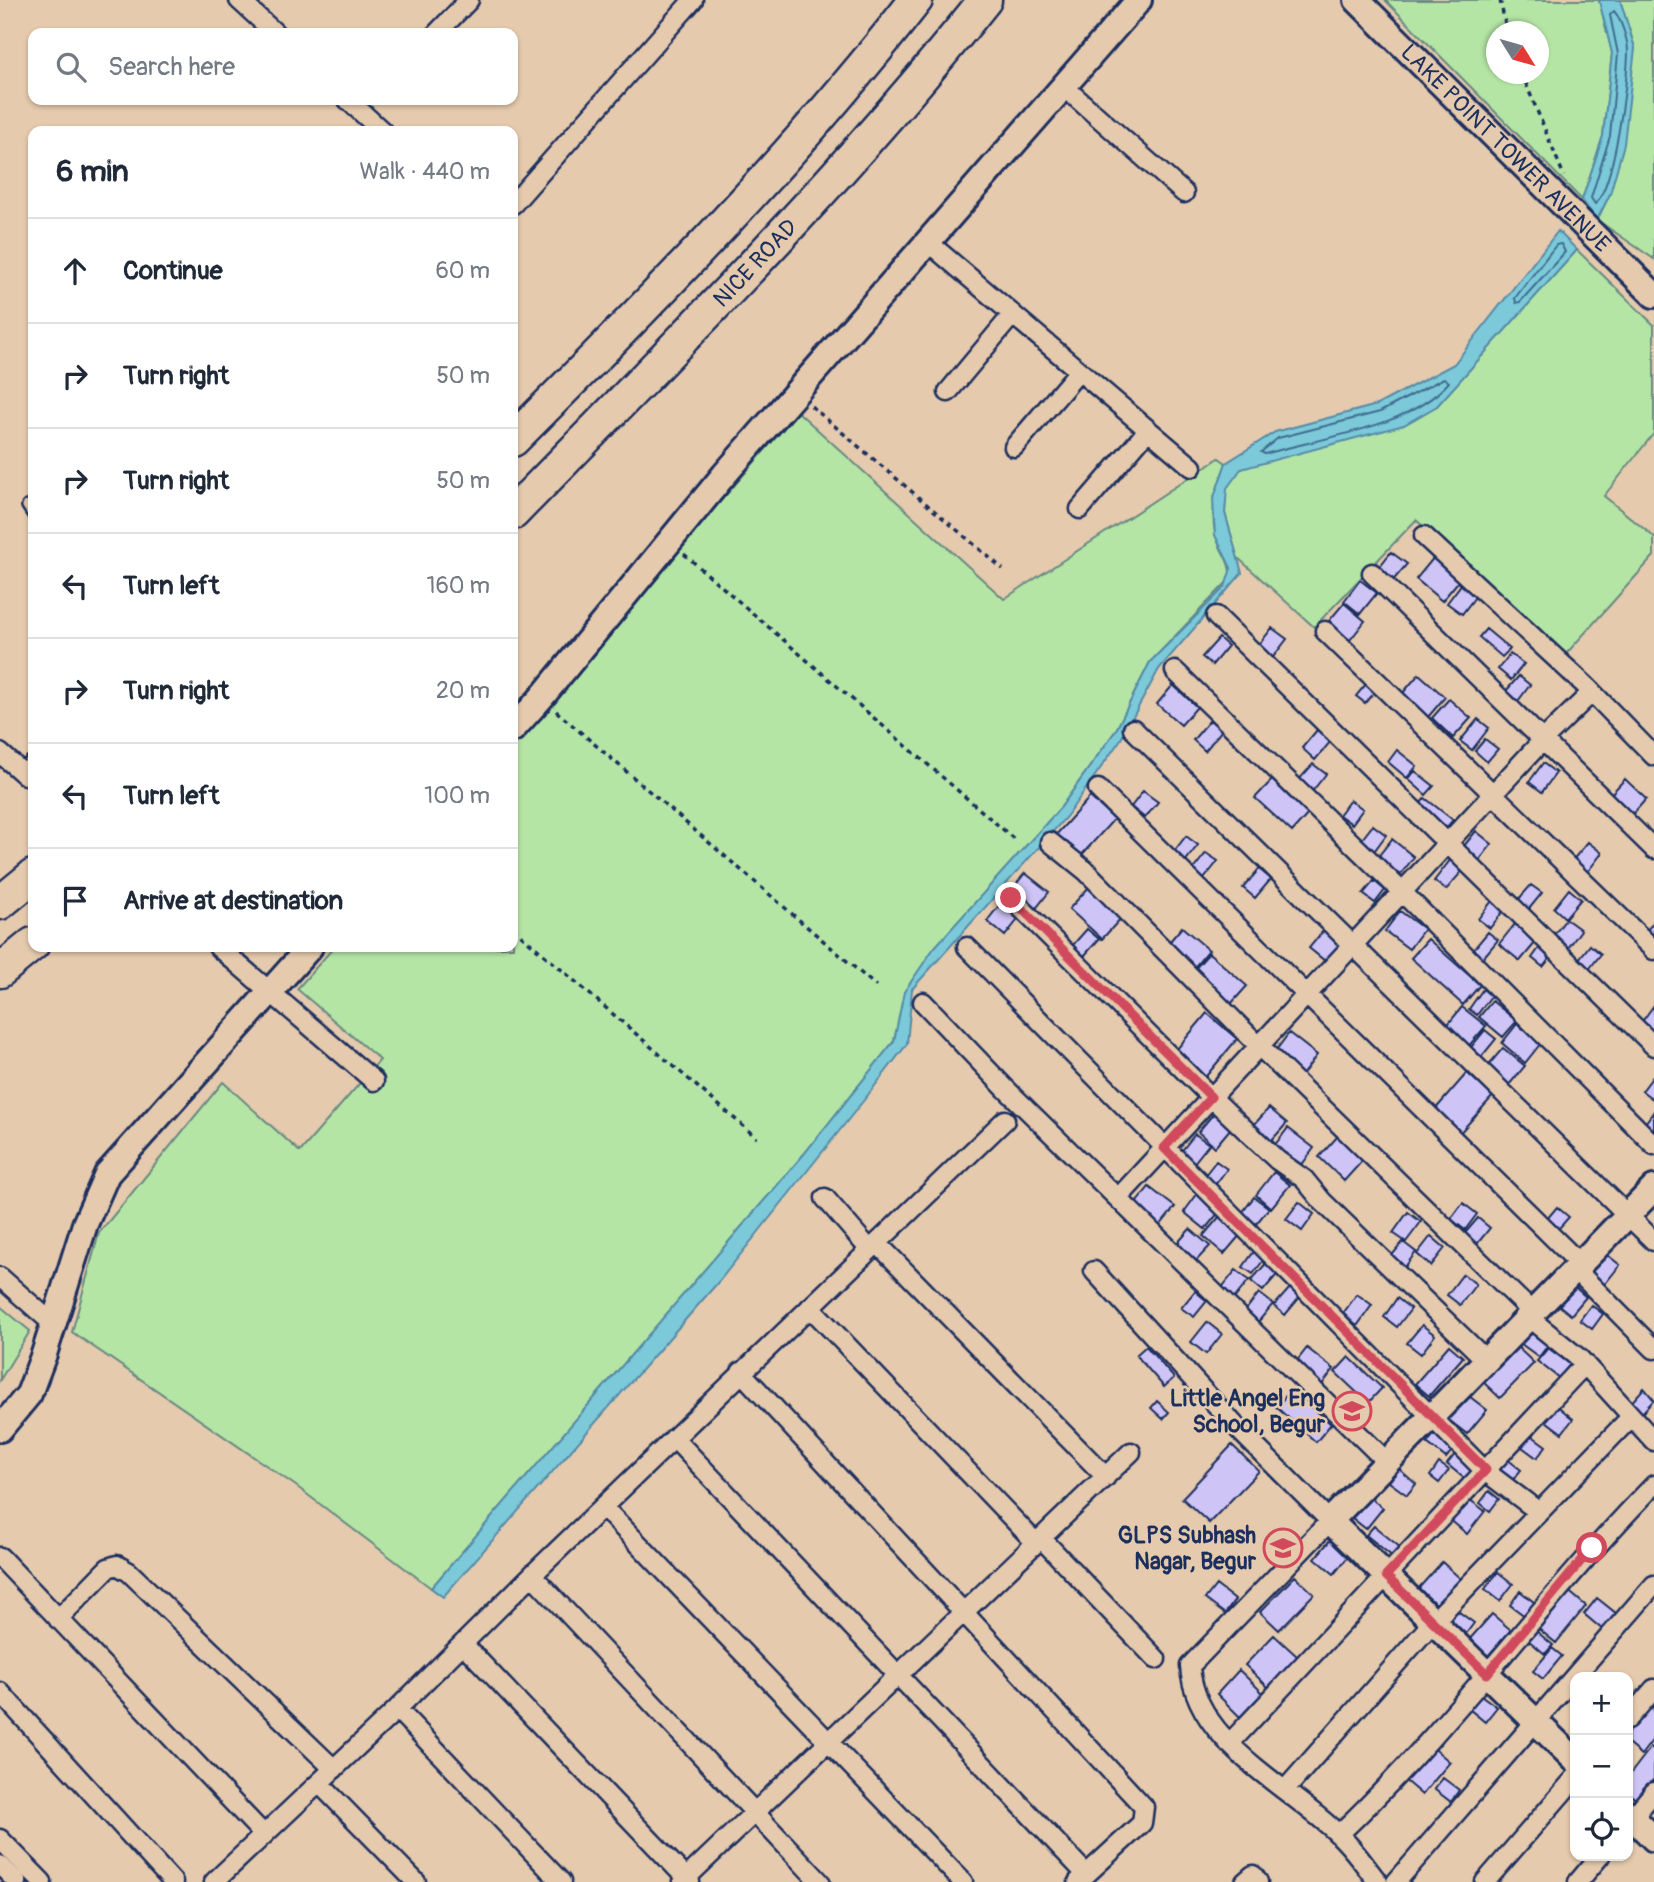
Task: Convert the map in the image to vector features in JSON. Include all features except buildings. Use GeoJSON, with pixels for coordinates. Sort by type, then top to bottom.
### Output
{"type":"FeatureCollection","features":[{"type":"Feature","properties":{"kind":"highway"},"geometry":{"type":"LineString","coordinates":[[518,435],[656,296],[878,49],[916,0]]}},
{"type":"Feature","properties":{"kind":"highway","name":"NICE ROAD"},"geometry":{"type":"LineString","coordinates":[[518,508],[780,237],[878,128],[985,0]]}},
{"type":"Feature","properties":{"kind":"highway"},"geometry":{"type":"LineString","coordinates":[[0,903],[28,880]]}},
{"type":"Feature","properties":{"kind":"highway"},"geometry":{"type":"LineString","coordinates":[[0,971],[28,948]]}},
{"type":"Feature","properties":{"kind":"street"},"geometry":{"type":"LineString","coordinates":[[239,0],[270,28]]}},
{"type":"Feature","properties":{"kind":"street"},"geometry":{"type":"LineString","coordinates":[[518,198],[693,0]]}},
{"type":"Feature","properties":{"kind":"street"},"geometry":{"type":"LineString","coordinates":[[518,723],[796,394],[1139,0]]}},
{"type":"Feature","properties":{"kind":"street","name":"LAKE POINT TOWER AVENUE"},"geometry":{"type":"LineString","coordinates":[[1357,0],[1654,295]]}},
{"type":"Feature","properties":{"kind":"street"},"geometry":{"type":"LineString","coordinates":[[440,28],[458,3]]}},
{"type":"Feature","properties":{"kind":"street"},"geometry":{"type":"LineString","coordinates":[[1063,86],[1184,192]]}},
{"type":"Feature","properties":{"kind":"street"},"geometry":{"type":"LineString","coordinates":[[368,106],[379,126]]}},
{"type":"Feature","properties":{"kind":"street"},"geometry":{"type":"LineString","coordinates":[[929,243],[1192,467]]}},
{"type":"Feature","properties":{"kind":"street"},"geometry":{"type":"LineString","coordinates":[[948,392],[1013,314]]}},
{"type":"Feature","properties":{"kind":"street"},"geometry":{"type":"LineString","coordinates":[[1014,447],[1079,370]]}},
{"type":"Feature","properties":{"kind":"street"},"geometry":{"type":"LineString","coordinates":[[1080,509],[1148,430]]}},
{"type":"Feature","properties":{"kind":"street"},"geometry":{"type":"LineString","coordinates":[[1424,536],[1654,756]]}},
{"type":"Feature","properties":{"kind":"street"},"geometry":{"type":"LineString","coordinates":[[1372,573],[1654,849]]}},
{"type":"Feature","properties":{"kind":"street"},"geometry":{"type":"LineString","coordinates":[[1216,616],[1654,1046]]}},
{"type":"Feature","properties":{"kind":"street"},"geometry":{"type":"LineString","coordinates":[[1325,631],[1654,950]]}},
{"type":"Feature","properties":{"kind":"street"},"geometry":{"type":"LineString","coordinates":[[1174,671],[1402,892],[1654,1145]]}},
{"type":"Feature","properties":{"kind":"street"},"geometry":{"type":"LineString","coordinates":[[1119,1197],[1543,740],[1587,697],[1589,691]]}},
{"type":"Feature","properties":{"kind":"street"},"geometry":{"type":"LineString","coordinates":[[1133,729],[1654,1241]]}},
{"type":"Feature","properties":{"kind":"street"},"geometry":{"type":"LineString","coordinates":[[0,753],[25,775],[28,771]]}},
{"type":"Feature","properties":{"kind":"street"},"geometry":{"type":"LineString","coordinates":[[1098,789],[1309,994],[1654,1349]]}},
{"type":"Feature","properties":{"kind":"street"},"geometry":{"type":"LineString","coordinates":[[1050,842],[1086,871],[1530,1315],[1585,1364],[1654,1441]]}},
{"type":"Feature","properties":{"kind":"street"},"geometry":{"type":"LineString","coordinates":[[1011,898],[1211,1097],[1277,1160],[1304,1179],[1322,1201],[1486,1360]]}},
{"type":"Feature","properties":{"kind":"street"},"geometry":{"type":"LineString","coordinates":[[967,947],[1486,1470],[1539,1512]]}},
{"type":"Feature","properties":{"kind":"street"},"geometry":{"type":"LineString","coordinates":[[224,952],[374,1081]]}},
{"type":"Feature","properties":{"kind":"street"},"geometry":{"type":"LineString","coordinates":[[0,1429],[29,1394],[85,1224],[107,1174],[305,952]]}},
{"type":"Feature","properties":{"kind":"street"},"geometry":{"type":"LineString","coordinates":[[923,1002],[1006,1088],[1387,1462]]}},
{"type":"Feature","properties":{"kind":"street"},"geometry":{"type":"LineString","coordinates":[[217,1881],[741,1372],[1005,1120]]}},
{"type":"Feature","properties":{"kind":"street"},"geometry":{"type":"LineString","coordinates":[[1378,1882],[1339,1834],[1217,1734],[1191,1690],[1190,1666],[1654,1188]]}},
{"type":"Feature","properties":{"kind":"street"},"geometry":{"type":"LineString","coordinates":[[825,1198],[1106,1476]]}},
{"type":"Feature","properties":{"kind":"street"},"geometry":{"type":"LineString","coordinates":[[1094,1271],[1242,1433],[1570,1755]]}},
{"type":"Feature","properties":{"kind":"street"},"geometry":{"type":"LineString","coordinates":[[0,1277],[52,1323]]}},
{"type":"Feature","properties":{"kind":"street"},"geometry":{"type":"LineString","coordinates":[[810,1307],[1156,1659]]}},
{"type":"Feature","properties":{"kind":"street"},"geometry":{"type":"LineString","coordinates":[[1229,1744],[1585,1364]]}},
{"type":"Feature","properties":{"kind":"street"},"geometry":{"type":"LineString","coordinates":[[674,1438],[1082,1878],[1142,1823],[1144,1807],[965,1610],[741,1372]]}},
{"type":"Feature","properties":{"kind":"street"},"geometry":{"type":"LineString","coordinates":[[1285,1790],[1433,1622],[1632,1417]]}},
{"type":"Feature","properties":{"kind":"street"},"geometry":{"type":"LineString","coordinates":[[463,1644],[686,1881],[754,1811],[1131,1452]]}},
{"type":"Feature","properties":{"kind":"street"},"geometry":{"type":"LineString","coordinates":[[1339,1834],[1379,1796],[1487,1674],[1592,1548],[1654,1485]]}},
{"type":"Feature","properties":{"kind":"street"},"geometry":{"type":"LineString","coordinates":[[603,1507],[830,1740],[963,1882]]}},
{"type":"Feature","properties":{"kind":"street"},"geometry":{"type":"LineString","coordinates":[[0,1557],[264,1835]]}},
{"type":"Feature","properties":{"kind":"street"},"geometry":{"type":"LineString","coordinates":[[58,1619],[108,1568],[117,1565],[129,1572],[334,1769]]}},
{"type":"Feature","properties":{"kind":"street"},"geometry":{"type":"LineString","coordinates":[[532,1575],[820,1882]]}},
{"type":"Feature","properties":{"kind":"street"},"geometry":{"type":"LineString","coordinates":[[1396,1882],[1654,1585]]}},
{"type":"Feature","properties":{"kind":"street"},"geometry":{"type":"LineString","coordinates":[[1633,1713],[1654,1689]]}},
{"type":"Feature","properties":{"kind":"street"},"geometry":{"type":"LineString","coordinates":[[0,1692],[173,1882]]}},
{"type":"Feature","properties":{"kind":"street"},"geometry":{"type":"LineString","coordinates":[[397,1709],[561,1882]]}},
{"type":"Feature","properties":{"kind":"street"},"geometry":{"type":"LineString","coordinates":[[319,1783],[416,1882]]}},
{"type":"Feature","properties":{"kind":"street"},"geometry":{"type":"LineString","coordinates":[[1485,1882],[1570,1784]]}},
{"type":"Feature","properties":{"kind":"street"},"geometry":{"type":"LineString","coordinates":[[1633,1814],[1654,1792]]}},
{"type":"Feature","properties":{"kind":"street"},"geometry":{"type":"LineString","coordinates":[[1633,1821],[1654,1839]]}},
{"type":"Feature","properties":{"kind":"street"},"geometry":{"type":"LineString","coordinates":[[0,1839],[42,1882]]}},
{"type":"Feature","properties":{"kind":"street"},"geometry":{"type":"LineString","coordinates":[[1578,1882],[1596,1861]]}},
{"type":"Feature","properties":{"kind":"street"},"geometry":{"type":"LineString","coordinates":[[0,1865],[16,1882]]}},
{"type":"Feature","properties":{"kind":"street"},"geometry":{"type":"LineString","coordinates":[[1245,1882],[1253,1875],[1258,1882]]}},
{"type":"Feature","properties":{"kind":"path"},"geometry":{"type":"LineString","coordinates":[[1500,0],[1505,21]]}},
{"type":"Feature","properties":{"kind":"path"},"geometry":{"type":"LineString","coordinates":[[1526,84],[1564,171],[1563,183]]}},
{"type":"Feature","properties":{"kind":"path"},"geometry":{"type":"LineString","coordinates":[[796,394],[1003,569]]}},
{"type":"Feature","properties":{"kind":"path"},"geometry":{"type":"LineString","coordinates":[[669,542],[1014,839]]}},
{"type":"Feature","properties":{"kind":"path"},"geometry":{"type":"LineString","coordinates":[[541,698],[876,986]]}},
{"type":"Feature","properties":{"kind":"path"},"geometry":{"type":"LineString","coordinates":[[518,932],[757,1138]]}},
{"type":"Feature","properties":{"kind":"green space"},"geometry":{"type":"Polygon","coordinates":[[[1385,0],[1599,0],[1612,53],[1603,136],[1582,200],[1385,0]]]}},
{"type":"Feature","properties":{"kind":"green space"},"geometry":{"type":"Polygon","coordinates":[[[1620,0],[1654,0],[1654,259],[1597,220],[1610,194],[1635,48],[1620,0]]]}},
{"type":"Feature","properties":{"kind":"green space"},"geometry":{"type":"Polygon","coordinates":[[[1577,250],[1654,325],[1654,433],[1604,496],[1654,537],[1654,556],[1566,654],[1416,520],[1314,627],[1237,557],[1225,513],[1226,488],[1241,469],[1437,406],[1577,250]]]}},
{"type":"Feature","properties":{"kind":"green space"},"geometry":{"type":"Polygon","coordinates":[[[798,412],[1004,599],[1219,458],[1226,463],[1215,497],[1213,514],[1215,533],[1229,567],[1230,579],[1150,662],[1116,730],[1061,807],[934,948],[905,992],[894,1041],[804,1154],[431,1588],[296,1486],[72,1332],[99,1233],[223,1082],[300,1152],[380,1060],[297,989],[330,952],[518,952],[518,735],[798,412]]]}},
{"type":"Feature","properties":{"kind":"green space"},"geometry":{"type":"Polygon","coordinates":[[[0,1306],[30,1331],[0,1380],[0,1306]]]}},
{"type":"Feature","properties":{"kind":"water"},"geometry":{"type":"Polygon","coordinates":[[[1599,0],[1620,0],[1635,48],[1624,144],[1610,194],[1597,220],[1582,200],[1603,136],[1612,53],[1599,0]]]}},
{"type":"Feature","properties":{"kind":"water"},"geometry":{"type":"Polygon","coordinates":[[[1558,231],[1577,250],[1437,406],[1404,425],[1241,469],[1227,488],[1225,513],[1242,573],[1159,669],[1121,739],[1066,817],[912,989],[907,1044],[720,1280],[443,1597],[431,1588],[804,1154],[894,1041],[904,992],[934,948],[1061,807],[1116,730],[1150,662],[1225,587],[1231,568],[1215,535],[1213,500],[1226,463],[1275,432],[1377,405],[1454,364],[1558,231]]]}},
{"type":"Feature","properties":{"kind":"place","name":"Little Angel Eng School, Begur"},"geometry":{"type":"Point","coordinates":[1352,1411]}},
{"type":"Feature","properties":{"kind":"place","name":"GLPS Subhash Nagar, Begur"},"geometry":{"type":"Point","coordinates":[1283,1548]}},
{"type":"Feature","properties":{"kind":"route"},"geometry":{"type":"LineString","coordinates":[[1011,898],[1211,1097],[1164,1148],[1486,1470],[1386,1576],[1487,1674],[1592,1548]]}}]}
